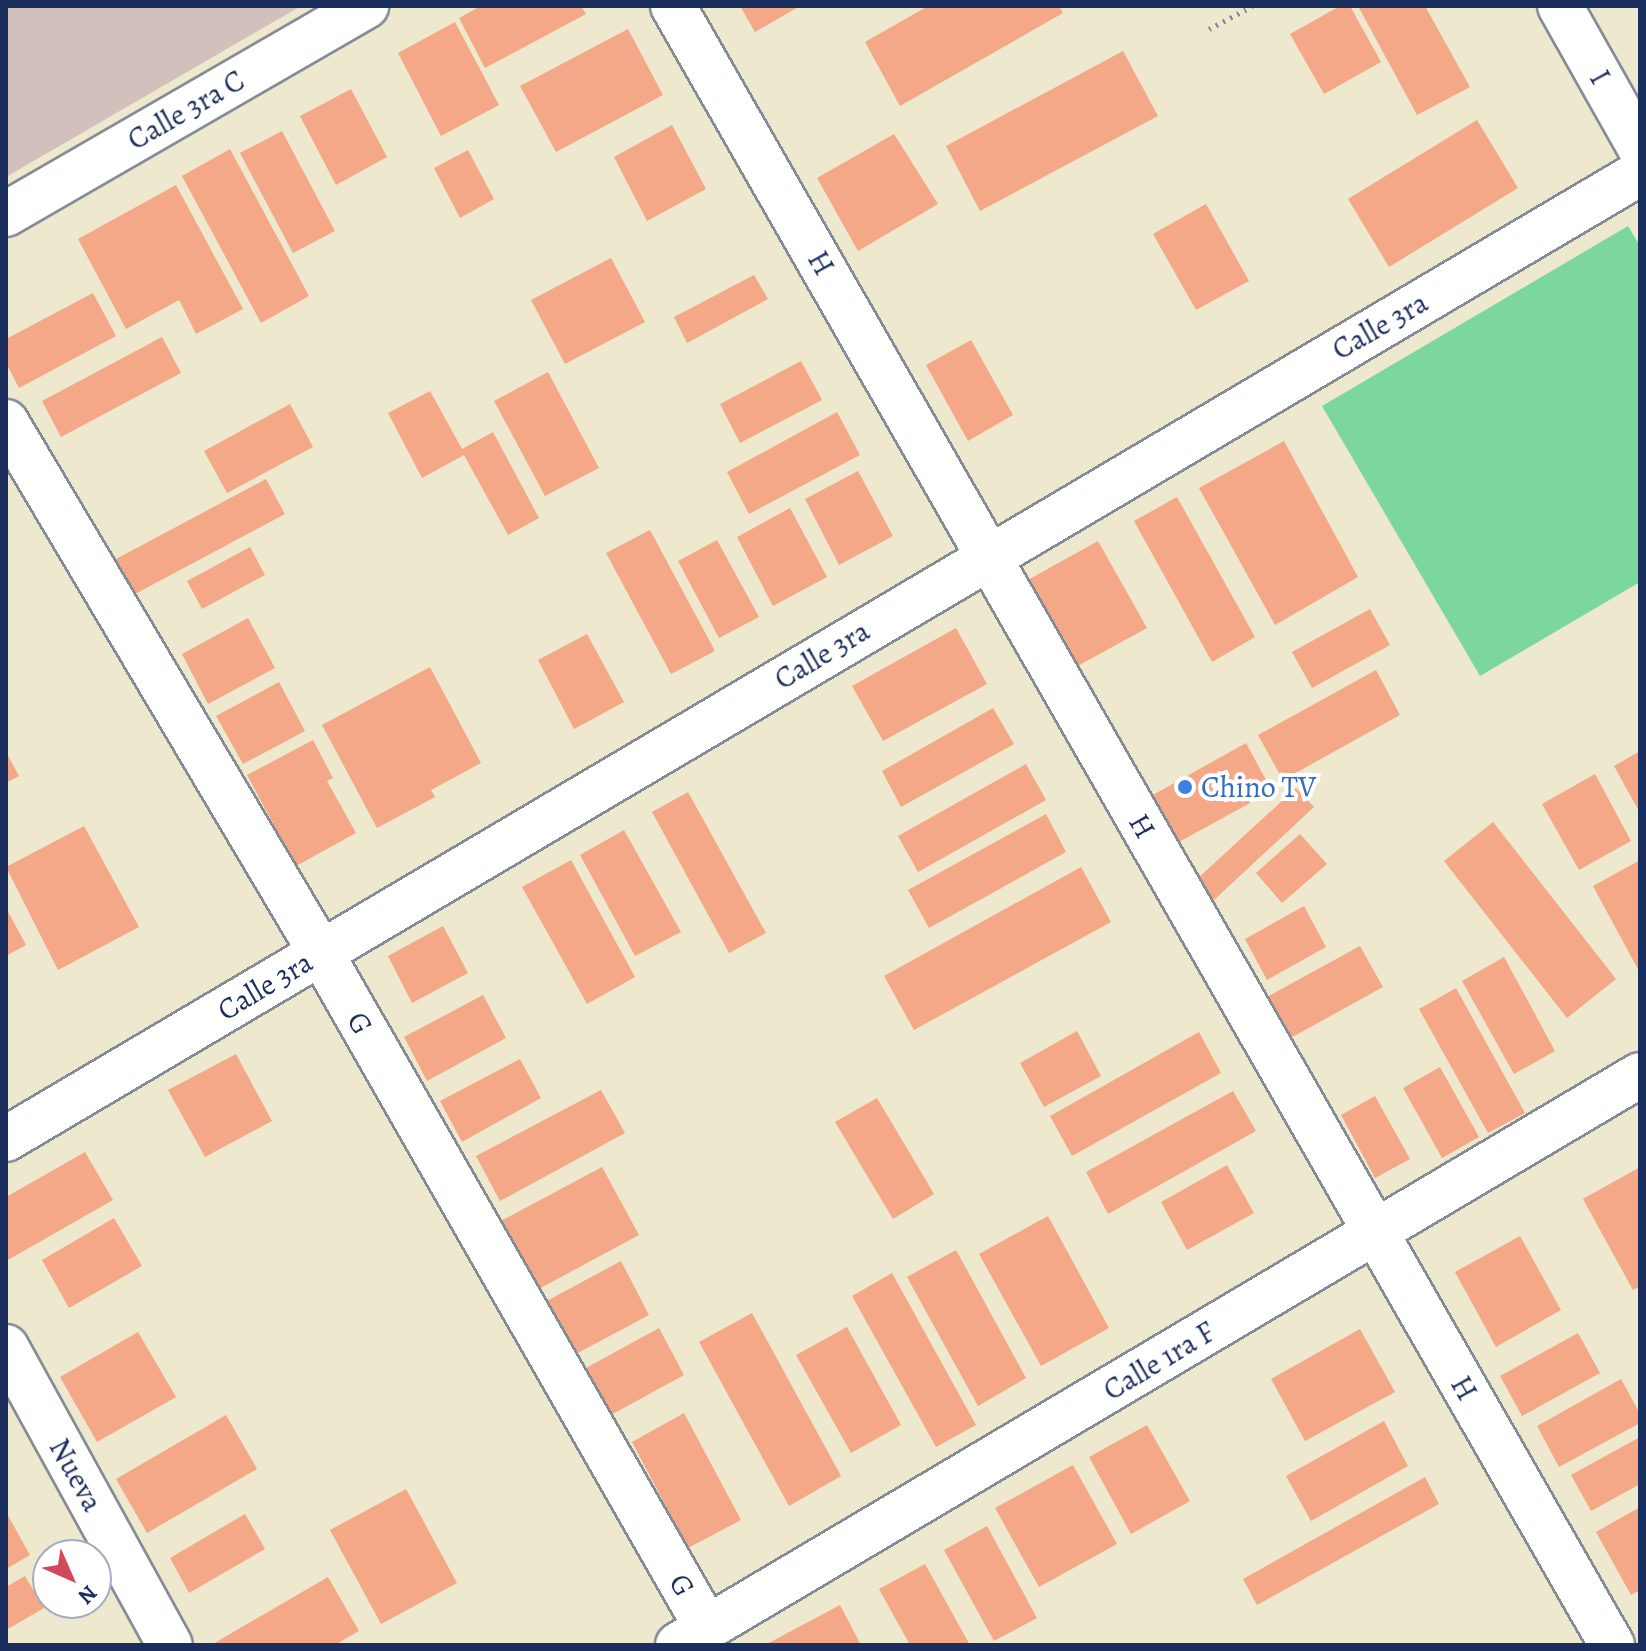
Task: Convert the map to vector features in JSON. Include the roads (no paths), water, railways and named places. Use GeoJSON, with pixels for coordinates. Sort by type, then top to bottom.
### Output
{"type":"FeatureCollection","features":[{"type":"Feature","properties":{"kind":"street","name":"Calle 3ra C"},"geometry":{"type":"LineString","coordinates":[[6,214],[366,6]]}},
{"type":"Feature","properties":{"kind":"street","name":"H"},"geometry":{"type":"LineString","coordinates":[[673,6],[1612,1645]]}},
{"type":"Feature","properties":{"kind":"street","name":"I"},"geometry":{"type":"LineString","coordinates":[[1560,6],[1640,148]]}},
{"type":"Feature","properties":{"kind":"street","name":"Calle 3ra"},"geometry":{"type":"LineString","coordinates":[[6,1139],[1640,173]]}},
{"type":"Feature","properties":{"kind":"street","name":"G"},"geometry":{"type":"LineString","coordinates":[[6,422],[321,953],[692,1637]]}},
{"type":"Feature","properties":{"kind":"street","name":"Calle 1ra F"},"geometry":{"type":"LineString","coordinates":[[692,1637],[1640,1075]]}},
{"type":"Feature","properties":{"kind":"street","name":"Nueva"},"geometry":{"type":"LineString","coordinates":[[6,1347],[170,1645]]}},
{"type":"Feature","properties":{"kind":"place","name":"Chino TV"},"geometry":{"type":"Point","coordinates":[1185,787]}}]}
